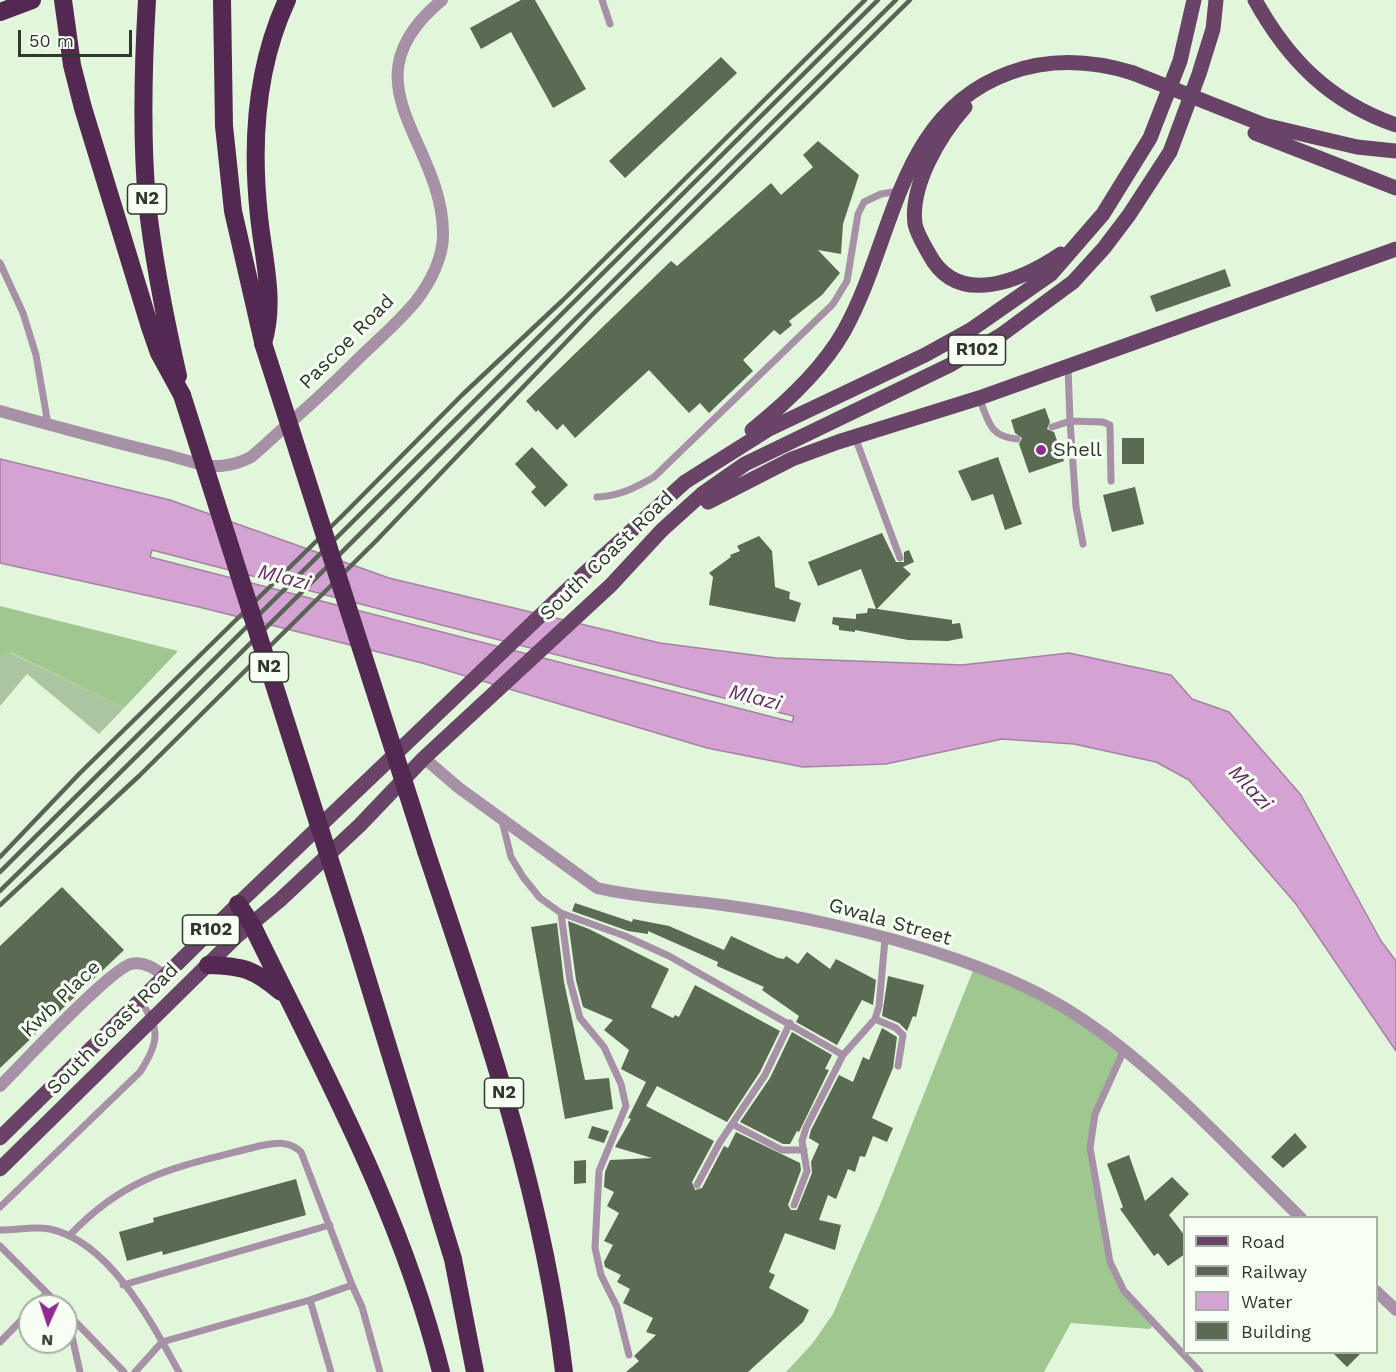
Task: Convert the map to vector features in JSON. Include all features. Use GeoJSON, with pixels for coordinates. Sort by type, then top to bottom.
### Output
{"type":"FeatureCollection","features":[{"type":"Feature","properties":{"kind":"highway"},"geometry":{"type":"LineString","coordinates":[[0,12],[32,0]]}},
{"type":"Feature","properties":{"kind":"highway"},"geometry":{"type":"LineString","coordinates":[[63,0],[72,65],[83,108],[150,327],[159,353],[182,395]]}},
{"type":"Feature","properties":{"kind":"highway","name":"N2"},"geometry":{"type":"LineString","coordinates":[[147,0],[143,70],[147,200],[157,272],[182,395],[355,939],[453,1259],[475,1372]]}},
{"type":"Feature","properties":{"kind":"highway","name":"N2"},"geometry":{"type":"LineString","coordinates":[[222,0],[224,126],[232,211],[263,343],[485,1029],[523,1155],[546,1254],[564,1372]]}},
{"type":"Feature","properties":{"kind":"highway"},"geometry":{"type":"LineString","coordinates":[[263,343],[270,318],[258,214],[258,115],[266,56],[287,0]]}},
{"type":"Feature","properties":{"kind":"highway"},"geometry":{"type":"LineString","coordinates":[[238,904],[252,925],[374,1174],[409,1264],[441,1372]]}},
{"type":"Feature","properties":{"kind":"highway"},"geometry":{"type":"LineString","coordinates":[[208,965],[249,969],[261,975],[287,997]]}},
{"type":"Feature","properties":{"kind":"main road","name":"South Coast Road"},"geometry":{"type":"LineString","coordinates":[[0,1138],[238,904],[586,572],[686,482],[769,429],[925,356],[972,329],[1050,274],[1103,214],[1150,138],[1180,61],[1194,0]]}},
{"type":"Feature","properties":{"kind":"main road","name":"South Coast Road"},"geometry":{"type":"LineString","coordinates":[[0,1169],[208,965],[360,825],[424,758],[611,585],[662,530],[702,494],[745,464],[950,365],[1001,335],[1073,282],[1104,248],[1129,215],[1170,152],[1213,29],[1215,0]]}},
{"type":"Feature","properties":{"kind":"main road"},"geometry":{"type":"LineString","coordinates":[[1255,0],[1273,33],[1300,65],[1334,94],[1361,110],[1396,125]]}},
{"type":"Feature","properties":{"kind":"main road"},"geometry":{"type":"LineString","coordinates":[[686,482],[784,403],[813,372],[843,333],[869,281],[898,191],[932,130],[958,100],[994,79],[1032,65],[1071,62],[1102,63],[1131,78],[1260,129],[1396,188]]}},
{"type":"Feature","properties":{"kind":"main road"},"geometry":{"type":"LineString","coordinates":[[1081,240],[1045,265],[1014,280],[985,286],[958,281],[935,266],[915,225],[922,181],[955,118],[981,95],[1042,72],[1072,71],[1131,78]]}},
{"type":"Feature","properties":{"kind":"main road"},"geometry":{"type":"LineString","coordinates":[[1260,129],[1357,147],[1396,151]]}},
{"type":"Feature","properties":{"kind":"main road"},"geometry":{"type":"LineString","coordinates":[[631,565],[713,497],[792,459],[979,398],[1396,249]]}},
{"type":"Feature","properties":{"kind":"street","name":"Pascoe Road"},"geometry":{"type":"LineString","coordinates":[[0,411],[213,466],[239,462],[251,457],[324,394],[416,301],[435,270],[443,238],[442,211],[437,188],[404,113],[398,94],[398,75],[401,52],[409,35],[421,18],[442,0]]}},
{"type":"Feature","properties":{"kind":"street","name":"Gwala Street"},"geometry":{"type":"LineString","coordinates":[[424,758],[502,821],[597,888],[621,894],[745,908],[830,924],[885,939],[1005,978],[1075,1014],[1124,1050],[1299,1216]]}},
{"type":"Feature","properties":{"kind":"street","name":"Kwb Place"},"geometry":{"type":"LineString","coordinates":[[0,1086],[77,1008],[124,967],[144,964],[165,976]]}},
{"type":"Feature","properties":{"kind":"street"},"geometry":{"type":"LineString","coordinates":[[1378,1292],[1396,1310]]}},
{"type":"Feature","properties":{"kind":"lane"},"geometry":{"type":"LineString","coordinates":[[602,0],[610,24]]}},
{"type":"Feature","properties":{"kind":"lane"},"geometry":{"type":"LineString","coordinates":[[597,497],[612,496],[630,490],[654,477],[825,312],[847,281],[858,214],[864,202],[881,194],[898,191]]}},
{"type":"Feature","properties":{"kind":"lane"},"geometry":{"type":"LineString","coordinates":[[0,263],[23,313],[36,355],[48,424]]}},
{"type":"Feature","properties":{"kind":"lane"},"geometry":{"type":"LineString","coordinates":[[1068,367],[1076,507],[1083,544]]}},
{"type":"Feature","properties":{"kind":"lane"},"geometry":{"type":"LineString","coordinates":[[979,398],[994,432],[1000,437],[1017,439]]}},
{"type":"Feature","properties":{"kind":"lane"},"geometry":{"type":"LineString","coordinates":[[1052,427],[1070,421],[1103,422],[1110,425],[1111,481]]}},
{"type":"Feature","properties":{"kind":"lane"},"geometry":{"type":"LineString","coordinates":[[855,437],[900,558]]}},
{"type":"Feature","properties":{"kind":"lane"},"geometry":{"type":"LineString","coordinates":[[502,821],[511,857],[524,878],[540,898],[561,914],[625,936],[669,956],[843,1055]]}},
{"type":"Feature","properties":{"kind":"lane"},"geometry":{"type":"LineString","coordinates":[[561,914],[570,981],[580,1018],[604,1047],[621,1084],[626,1106],[599,1171],[595,1248],[601,1275],[616,1307],[629,1354]]}},
{"type":"Feature","properties":{"kind":"lane"},"geometry":{"type":"LineString","coordinates":[[794,1205],[807,1171],[802,1141],[806,1128],[843,1055],[875,1019],[879,1006],[885,939]]}},
{"type":"Feature","properties":{"kind":"lane"},"geometry":{"type":"LineString","coordinates":[[0,1207],[140,1072],[150,1056],[154,1041],[154,1019],[140,1001]]}},
{"type":"Feature","properties":{"kind":"lane"},"geometry":{"type":"LineString","coordinates":[[875,1019],[897,1028],[903,1035],[898,1066]]}},
{"type":"Feature","properties":{"kind":"lane"},"geometry":{"type":"LineString","coordinates":[[697,1185],[732,1124],[765,1075],[790,1023]]}},
{"type":"Feature","properties":{"kind":"lane"},"geometry":{"type":"LineString","coordinates":[[1124,1050],[1095,1114],[1090,1148],[1110,1262],[1124,1291],[1183,1354]]}},
{"type":"Feature","properties":{"kind":"lane"},"geometry":{"type":"LineString","coordinates":[[732,1124],[782,1150],[804,1150]]}},
{"type":"Feature","properties":{"kind":"lane"},"geometry":{"type":"LineString","coordinates":[[69,1236],[89,1214],[140,1181],[171,1170],[277,1142],[292,1144],[301,1152],[362,1307],[380,1372]]}},
{"type":"Feature","properties":{"kind":"lane"},"geometry":{"type":"LineString","coordinates":[[123,1285],[330,1225]]}},
{"type":"Feature","properties":{"kind":"lane"},"geometry":{"type":"LineString","coordinates":[[0,1230],[38,1228],[69,1236],[88,1247],[148,1316],[179,1372]]}},
{"type":"Feature","properties":{"kind":"lane"},"geometry":{"type":"LineString","coordinates":[[0,1246],[47,1293]]}},
{"type":"Feature","properties":{"kind":"lane"},"geometry":{"type":"LineString","coordinates":[[135,1372],[162,1342],[310,1300],[352,1285]]}},
{"type":"Feature","properties":{"kind":"lane"},"geometry":{"type":"LineString","coordinates":[[310,1300],[331,1372]]}},
{"type":"Feature","properties":{"kind":"lane"},"geometry":{"type":"LineString","coordinates":[[0,1342],[18,1323]]}},
{"type":"Feature","properties":{"kind":"lane"},"geometry":{"type":"LineString","coordinates":[[78,1324],[124,1372]]}},
{"type":"Feature","properties":{"kind":"lane"},"geometry":{"type":"LineString","coordinates":[[76,1354],[80,1372]]}},
{"type":"Feature","properties":{"kind":"lane"},"geometry":{"type":"LineString","coordinates":[[1183,1354],[1200,1372]]}},
{"type":"Feature","properties":{"kind":"green space"},"geometry":{"type":"Polygon","coordinates":[[[0,606],[178,651],[124,708],[10,652],[0,659],[0,606]]]}},
{"type":"Feature","properties":{"kind":"green space"},"geometry":{"type":"Polygon","coordinates":[[[9,652],[124,708],[99,734],[27,674],[0,706],[0,659],[9,652]]]}},
{"type":"Feature","properties":{"kind":"green space"},"geometry":{"type":"Polygon","coordinates":[[[974,968],[1074,1014],[1123,1051],[1107,1083],[1089,1149],[1109,1262],[1123,1292],[1154,1324],[1150,1329],[1071,1323],[1044,1372],[786,1372],[812,1344],[833,1314],[880,1205],[974,968]]]}},
{"type":"Feature","properties":{"kind":"water","name":"Mlazi"},"geometry":{"type":"Polygon","coordinates":[[[0,459],[170,500],[389,578],[660,643],[776,658],[962,665],[1069,653],[1171,675],[1192,699],[1229,712],[1301,795],[1381,941],[1396,961],[1396,1051],[1296,904],[1189,780],[1156,762],[1074,744],[1002,739],[886,764],[803,767],[707,748],[422,663],[199,607],[0,563],[0,459]],[[152,550],[150,557],[792,722],[794,716],[152,550]]]}},
{"type":"Feature","properties":{"kind":"building"},"geometry":{"type":"Polygon","coordinates":[[[521,0],[535,0],[586,89],[553,108],[511,32],[481,49],[470,28],[521,0]]]}},
{"type":"Feature","properties":{"kind":"building"},"geometry":{"type":"Polygon","coordinates":[[[721,57],[737,73],[625,178],[609,161],[721,57]]]}},
{"type":"Feature","properties":{"kind":"building"},"geometry":{"type":"Polygon","coordinates":[[[818,141],[859,175],[843,224],[841,254],[818,250],[840,273],[822,295],[789,321],[792,325],[780,335],[774,330],[743,360],[753,371],[709,413],[700,403],[689,413],[649,370],[575,438],[563,424],[557,430],[538,410],[536,412],[526,401],[671,261],[677,266],[771,183],[781,195],[813,167],[803,155],[818,141]]]}},
{"type":"Feature","properties":{"kind":"building"},"geometry":{"type":"Polygon","coordinates":[[[1225,269],[1231,286],[1156,312],[1150,296],[1225,269]]]}},
{"type":"Feature","properties":{"kind":"building","name":"Shell"},"geometry":{"type":"Polygon","coordinates":[[[1045,408],[1050,422],[1047,429],[1054,432],[1064,461],[1029,473],[1019,444],[1022,438],[1015,433],[1011,420],[1045,408]]]}},
{"type":"Feature","properties":{"kind":"building"},"geometry":{"type":"Polygon","coordinates":[[[1122,438],[1144,438],[1144,464],[1122,464],[1122,438]]]}},
{"type":"Feature","properties":{"kind":"building"},"geometry":{"type":"Polygon","coordinates":[[[532,447],[568,485],[545,507],[531,492],[536,487],[515,464],[532,447]]]}},
{"type":"Feature","properties":{"kind":"building"},"geometry":{"type":"Polygon","coordinates":[[[998,457],[1022,524],[1005,530],[993,494],[972,501],[958,471],[998,457]]]}},
{"type":"Feature","properties":{"kind":"building"},"geometry":{"type":"Polygon","coordinates":[[[1135,487],[1144,524],[1112,532],[1103,495],[1135,487]]]}},
{"type":"Feature","properties":{"kind":"building"},"geometry":{"type":"Polygon","coordinates":[[[882,533],[896,562],[904,562],[904,552],[909,550],[914,562],[903,567],[911,574],[877,609],[952,620],[952,624],[960,623],[963,638],[948,641],[908,640],[855,630],[855,632],[839,630],[839,626],[832,624],[833,617],[856,619],[856,614],[867,613],[868,608],[876,609],[861,569],[818,586],[808,562],[882,533]]]}},
{"type":"Feature","properties":{"kind":"building"},"geometry":{"type":"Polygon","coordinates":[[[759,536],[772,551],[775,587],[790,592],[789,599],[801,603],[795,622],[709,605],[713,577],[709,573],[731,557],[730,555],[740,551],[737,546],[759,536]]]}},
{"type":"Feature","properties":{"kind":"building"},"geometry":{"type":"Polygon","coordinates":[[[62,887],[124,950],[0,1068],[0,946],[62,887]]]}},
{"type":"Feature","properties":{"kind":"building"},"geometry":{"type":"Polygon","coordinates":[[[575,903],[632,922],[633,919],[669,926],[724,950],[731,936],[778,958],[784,959],[786,956],[798,964],[807,952],[830,969],[836,959],[876,980],[873,1005],[862,1000],[837,1045],[796,1022],[799,1016],[762,990],[764,987],[717,966],[718,962],[648,931],[648,934],[628,931],[572,911],[575,903]]]}},
{"type":"Feature","properties":{"kind":"building"},"geometry":{"type":"Polygon","coordinates":[[[568,921],[669,969],[651,1007],[673,1018],[675,1015],[679,1017],[695,985],[780,1031],[760,1072],[727,1122],[657,1086],[646,1106],[714,1141],[692,1182],[695,1190],[702,1188],[724,1146],[728,1148],[736,1132],[800,1163],[801,1170],[788,1205],[791,1210],[797,1210],[812,1173],[811,1162],[819,1144],[809,1138],[811,1130],[839,1075],[853,1082],[863,1057],[869,1060],[882,1028],[897,1037],[893,1068],[872,1118],[893,1128],[887,1142],[873,1136],[865,1157],[860,1156],[855,1172],[848,1169],[836,1199],[828,1195],[819,1220],[841,1225],[835,1250],[785,1233],[769,1272],[775,1275],[769,1288],[809,1310],[803,1322],[748,1372],[626,1372],[639,1361],[634,1356],[656,1335],[646,1332],[653,1318],[623,1303],[630,1289],[617,1282],[621,1275],[605,1267],[604,1262],[613,1245],[604,1241],[619,1213],[607,1206],[614,1192],[604,1187],[605,1172],[610,1160],[652,1158],[615,1147],[631,1119],[628,1118],[646,1082],[621,1069],[629,1050],[604,1030],[613,1020],[583,1007],[576,980],[568,921]]]}},
{"type":"Feature","properties":{"kind":"building"},"geometry":{"type":"Polygon","coordinates":[[[557,923],[564,982],[585,1080],[609,1078],[613,1109],[565,1119],[531,927],[557,923]]]}},
{"type":"Feature","properties":{"kind":"building"},"geometry":{"type":"Polygon","coordinates":[[[888,976],[924,985],[916,1017],[913,1016],[907,1031],[899,1023],[882,1016],[888,976]]]}},
{"type":"Feature","properties":{"kind":"building"},"geometry":{"type":"Polygon","coordinates":[[[792,1032],[832,1055],[825,1069],[829,1070],[799,1132],[797,1131],[790,1144],[783,1144],[740,1122],[770,1078],[792,1032]]]}},
{"type":"Feature","properties":{"kind":"building"},"geometry":{"type":"Polygon","coordinates":[[[592,1126],[609,1131],[604,1143],[588,1138],[592,1126]]]}},
{"type":"Feature","properties":{"kind":"building"},"geometry":{"type":"Polygon","coordinates":[[[1295,1133],[1307,1147],[1283,1168],[1271,1157],[1295,1133]]]}},
{"type":"Feature","properties":{"kind":"building"},"geometry":{"type":"Polygon","coordinates":[[[1129,1155],[1145,1201],[1172,1177],[1189,1194],[1169,1215],[1183,1233],[1183,1255],[1168,1266],[1158,1253],[1154,1256],[1120,1209],[1123,1207],[1107,1164],[1129,1155]]]}},
{"type":"Feature","properties":{"kind":"building"},"geometry":{"type":"Polygon","coordinates":[[[586,1160],[586,1183],[574,1184],[574,1161],[586,1160]]]}},
{"type":"Feature","properties":{"kind":"building"},"geometry":{"type":"Polygon","coordinates":[[[296,1179],[306,1215],[163,1255],[162,1251],[127,1261],[119,1232],[154,1222],[153,1218],[296,1179]]]}},
{"type":"Feature","properties":{"kind":"building"},"geometry":{"type":"Polygon","coordinates":[[[1334,1354],[1360,1354],[1347,1367],[1334,1354]]]}},
{"type":"Feature","properties":{"kind":"railway"},"geometry":{"type":"LineString","coordinates":[[0,857],[80,773],[462,395],[563,300],[865,0]]}},
{"type":"Feature","properties":{"kind":"railway"},"geometry":{"type":"LineString","coordinates":[[0,872],[878,0]]}},
{"type":"Feature","properties":{"kind":"railway"},"geometry":{"type":"LineString","coordinates":[[0,891],[896,0]]}},
{"type":"Feature","properties":{"kind":"railway"},"geometry":{"type":"LineString","coordinates":[[0,905],[139,776],[376,541],[591,316],[910,0]]}},
{"type":"Feature","properties":{"kind":"place","name":"Shell"},"geometry":{"type":"Point","coordinates":[1041,450]}}]}
